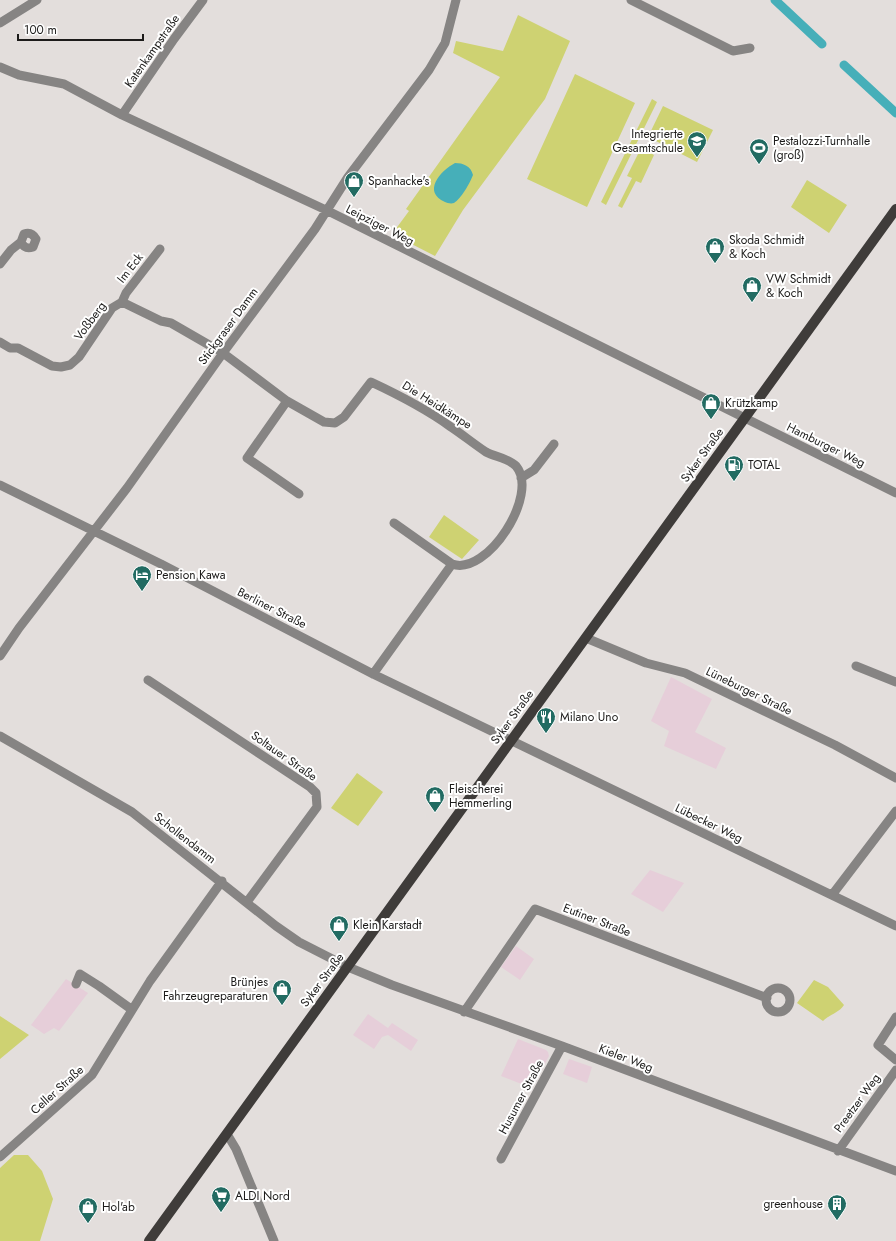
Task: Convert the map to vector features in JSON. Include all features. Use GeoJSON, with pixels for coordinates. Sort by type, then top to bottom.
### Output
{"type":"FeatureCollection","features":[{"type":"Feature","properties":{"kind":"main road","name":"Syker Straße"},"geometry":{"type":"LineString","coordinates":[[149,1241],[896,209]]}},
{"type":"Feature","properties":{"kind":"street"},"geometry":{"type":"LineString","coordinates":[[0,23],[37,0]]}},
{"type":"Feature","properties":{"kind":"street","name":"Katenkampstraße"},"geometry":{"type":"LineString","coordinates":[[122,116],[174,39],[203,0]]}},
{"type":"Feature","properties":{"kind":"street","name":"Stickgraser Damm"},"geometry":{"type":"LineString","coordinates":[[0,656],[19,628],[95,531],[223,353],[308,239],[326,210],[436,60],[445,43],[456,0]]}},
{"type":"Feature","properties":{"kind":"street"},"geometry":{"type":"LineString","coordinates":[[631,0],[733,51],[750,48]]}},
{"type":"Feature","properties":{"kind":"street","name":"Leipziger Weg"},"geometry":{"type":"LineString","coordinates":[[0,67],[19,75],[64,84],[122,116],[326,210],[556,326],[745,418]]}},
{"type":"Feature","properties":{"kind":"street"},"geometry":{"type":"LineString","coordinates":[[0,264],[10,250],[21,242]]}},
{"type":"Feature","properties":{"kind":"street","name":"Im Eck"},"geometry":{"type":"LineString","coordinates":[[122,302],[126,292],[160,249]]}},
{"type":"Feature","properties":{"kind":"street","name":"Voßberg"},"geometry":{"type":"LineString","coordinates":[[0,342],[10,348],[18,348],[52,366],[61,367],[70,365],[79,356],[112,308],[122,302],[171,323],[223,353]]}},
{"type":"Feature","properties":{"kind":"street","name":"Die Heidkämpe"},"geometry":{"type":"LineString","coordinates":[[223,353],[287,401],[324,422],[335,423],[344,417],[371,382],[401,396],[486,452],[506,459],[515,465],[521,478]]}},
{"type":"Feature","properties":{"kind":"street"},"geometry":{"type":"LineString","coordinates":[[287,401],[247,458],[299,494]]}},
{"type":"Feature","properties":{"kind":"street","name":"Hamburger Weg"},"geometry":{"type":"LineString","coordinates":[[745,418],[896,493]]}},
{"type":"Feature","properties":{"kind":"street"},"geometry":{"type":"LineString","coordinates":[[394,523],[452,564],[458,566],[473,562],[493,548],[502,538],[516,514],[521,493],[521,478],[534,470],[554,444]]}},
{"type":"Feature","properties":{"kind":"street","name":"Berliner Straße"},"geometry":{"type":"LineString","coordinates":[[0,486],[95,531],[373,674],[511,741]]}},
{"type":"Feature","properties":{"kind":"street"},"geometry":{"type":"LineString","coordinates":[[373,674],[452,564]]}},
{"type":"Feature","properties":{"kind":"street","name":"Lüneburger Straße"},"geometry":{"type":"LineString","coordinates":[[586,638],[646,663],[685,673],[835,745],[896,778]]}},
{"type":"Feature","properties":{"kind":"street"},"geometry":{"type":"LineString","coordinates":[[856,666],[896,682]]}},
{"type":"Feature","properties":{"kind":"street","name":"Soltauer Straße"},"geometry":{"type":"LineString","coordinates":[[148,680],[310,787],[316,793],[317,807],[247,902]]}},
{"type":"Feature","properties":{"kind":"street","name":"Schollendamm"},"geometry":{"type":"LineString","coordinates":[[0,736],[132,812],[222,881],[276,926],[299,942],[348,966]]}},
{"type":"Feature","properties":{"kind":"street","name":"Lübecker Weg"},"geometry":{"type":"LineString","coordinates":[[511,741],[896,926]]}},
{"type":"Feature","properties":{"kind":"street"},"geometry":{"type":"LineString","coordinates":[[832,895],[896,811]]}},
{"type":"Feature","properties":{"kind":"street","name":"Celler Straße"},"geometry":{"type":"LineString","coordinates":[[0,1157],[92,1075],[131,1009],[222,881]]}},
{"type":"Feature","properties":{"kind":"street","name":"Eutiner Straße"},"geometry":{"type":"LineString","coordinates":[[464,1012],[535,909],[767,998]]}},
{"type":"Feature","properties":{"kind":"street","name":"Kieler Weg"},"geometry":{"type":"LineString","coordinates":[[348,966],[392,985],[464,1012],[562,1046],[838,1151],[896,1171]]}},
{"type":"Feature","properties":{"kind":"street"},"geometry":{"type":"LineString","coordinates":[[76,984],[80,974],[131,1009]]}},
{"type":"Feature","properties":{"kind":"street"},"geometry":{"type":"LineString","coordinates":[[896,1018],[878,1045],[896,1060]]}},
{"type":"Feature","properties":{"kind":"street","name":"Husumer Straße"},"geometry":{"type":"LineString","coordinates":[[501,1159],[562,1046]]}},
{"type":"Feature","properties":{"kind":"street","name":"Preetzer Weg"},"geometry":{"type":"LineString","coordinates":[[838,1151],[896,1070]]}},
{"type":"Feature","properties":{"kind":"street"},"geometry":{"type":"LineString","coordinates":[[227,1134],[236,1148],[274,1241]]}},
{"type":"Feature","properties":{"kind":"shaded area"},"geometry":{"type":"Polygon","coordinates":[[[671,677],[712,699],[695,732],[726,748],[716,769],[664,746],[669,731],[651,721],[671,677]]]}},
{"type":"Feature","properties":{"kind":"shaded area"},"geometry":{"type":"Polygon","coordinates":[[[650,870],[684,883],[663,912],[631,894],[650,870]]]}},
{"type":"Feature","properties":{"kind":"shaded area"},"geometry":{"type":"Polygon","coordinates":[[[516,946],[534,959],[520,980],[501,967],[516,946]]]}},
{"type":"Feature","properties":{"kind":"shaded area"},"geometry":{"type":"Polygon","coordinates":[[[66,979],[88,993],[59,1031],[54,1028],[44,1034],[31,1025],[66,979]]]}},
{"type":"Feature","properties":{"kind":"shaded area"},"geometry":{"type":"Polygon","coordinates":[[[368,1014],[388,1028],[392,1023],[418,1040],[411,1051],[388,1035],[382,1037],[374,1049],[353,1035],[368,1014]]]}},
{"type":"Feature","properties":{"kind":"shaded area"},"geometry":{"type":"Polygon","coordinates":[[[518,1039],[548,1052],[549,1056],[532,1088],[501,1076],[518,1039]]]}},
{"type":"Feature","properties":{"kind":"shaded area"},"geometry":{"type":"Polygon","coordinates":[[[569,1059],[592,1067],[587,1083],[563,1074],[569,1059]]]}},
{"type":"Feature","properties":{"kind":"green space"},"geometry":{"type":"Polygon","coordinates":[[[518,15],[570,41],[545,99],[463,210],[435,256],[392,234],[409,211],[406,209],[500,77],[453,53],[456,41],[503,51],[518,15]]]}},
{"type":"Feature","properties":{"kind":"green space"},"geometry":{"type":"Polygon","coordinates":[[[575,74],[635,103],[587,207],[527,179],[575,74]]]}},
{"type":"Feature","properties":{"kind":"green space"},"geometry":{"type":"Polygon","coordinates":[[[652,99],[657,102],[606,205],[601,202],[652,99]]]}},
{"type":"Feature","properties":{"kind":"green space"},"geometry":{"type":"Polygon","coordinates":[[[663,106],[713,130],[697,162],[648,137],[663,106]]]}},
{"type":"Feature","properties":{"kind":"green space"},"geometry":{"type":"Polygon","coordinates":[[[641,148],[654,155],[641,183],[636,181],[622,208],[618,206],[632,178],[627,176],[641,148]]]}},
{"type":"Feature","properties":{"kind":"green space"},"geometry":{"type":"Polygon","coordinates":[[[807,180],[847,205],[829,233],[791,207],[807,180]]]}},
{"type":"Feature","properties":{"kind":"green space"},"geometry":{"type":"Polygon","coordinates":[[[444,515],[479,540],[462,559],[429,537],[444,515]]]}},
{"type":"Feature","properties":{"kind":"green space"},"geometry":{"type":"Polygon","coordinates":[[[357,773],[383,792],[358,826],[331,808],[357,773]]]}},
{"type":"Feature","properties":{"kind":"green space"},"geometry":{"type":"Polygon","coordinates":[[[814,980],[828,987],[844,1005],[840,1010],[823,1021],[797,1003],[814,980]]]}},
{"type":"Feature","properties":{"kind":"green space"},"geometry":{"type":"Polygon","coordinates":[[[0,1016],[29,1035],[0,1059],[0,1016]]]}},
{"type":"Feature","properties":{"kind":"green space"},"geometry":{"type":"Polygon","coordinates":[[[14,1155],[28,1155],[42,1171],[53,1199],[40,1241],[0,1241],[0,1168],[14,1155]]]}},
{"type":"Feature","properties":{"kind":"water"},"geometry":{"type":"Polygon","coordinates":[[[455,163],[466,166],[470,169],[473,175],[460,198],[454,203],[449,203],[438,198],[434,187],[439,176],[455,163]]]}},
{"type":"Feature","properties":{"kind":"waterway"},"geometry":{"type":"LineString","coordinates":[[775,0],[822,44]]}},
{"type":"Feature","properties":{"kind":"waterway"},"geometry":{"type":"LineString","coordinates":[[844,65],[896,113]]}},
{"type":"Feature","properties":{"kind":"place","name":"Integrierte Gesamtschule"},"geometry":{"type":"Point","coordinates":[697,158]}},
{"type":"Feature","properties":{"kind":"place","name":"Pestalozzi-Turnhalle (groß)"},"geometry":{"type":"Point","coordinates":[759,165]}},
{"type":"Feature","properties":{"kind":"place","name":"Spanhacke's"},"geometry":{"type":"Point","coordinates":[354,198]}},
{"type":"Feature","properties":{"kind":"place","name":"Skoda Schmidt & Koch"},"geometry":{"type":"Point","coordinates":[715,264]}},
{"type":"Feature","properties":{"kind":"place","name":"VW Schmidt & Koch"},"geometry":{"type":"Point","coordinates":[752,303]}},
{"type":"Feature","properties":{"kind":"place","name":"Krützkamp"},"geometry":{"type":"Point","coordinates":[711,420]}},
{"type":"Feature","properties":{"kind":"place","name":"TOTAL"},"geometry":{"type":"Point","coordinates":[734,482]}},
{"type":"Feature","properties":{"kind":"place","name":"Pension Kawa"},"geometry":{"type":"Point","coordinates":[142,592]}},
{"type":"Feature","properties":{"kind":"place","name":"Milano Uno"},"geometry":{"type":"Point","coordinates":[546,734]}},
{"type":"Feature","properties":{"kind":"place","name":"Fleischerei Hemmerling"},"geometry":{"type":"Point","coordinates":[435,813]}},
{"type":"Feature","properties":{"kind":"place","name":"Klein Karstadt"},"geometry":{"type":"Point","coordinates":[339,942]}},
{"type":"Feature","properties":{"kind":"place","name":"Brünjes Fahrzeugreparaturen"},"geometry":{"type":"Point","coordinates":[282,1006]}},
{"type":"Feature","properties":{"kind":"place","name":"ALDI Nord"},"geometry":{"type":"Point","coordinates":[221,1213]}},
{"type":"Feature","properties":{"kind":"place","name":"greenhouse"},"geometry":{"type":"Point","coordinates":[837,1221]}},
{"type":"Feature","properties":{"kind":"place","name":"Hol'ab"},"geometry":{"type":"Point","coordinates":[88,1224]}}]}
